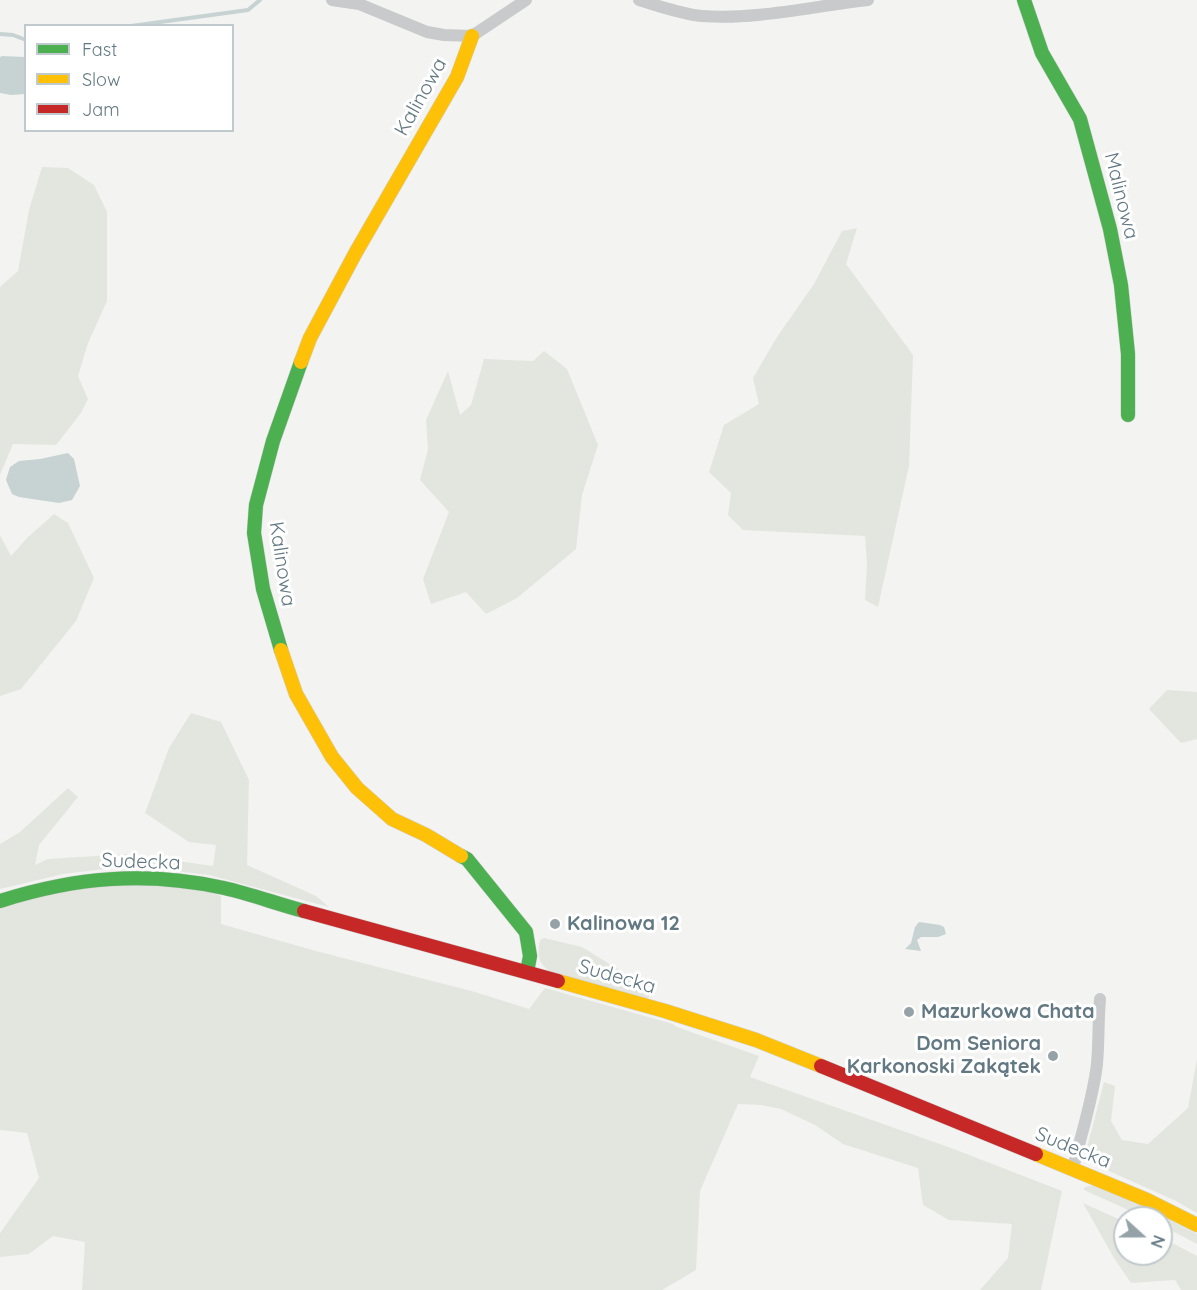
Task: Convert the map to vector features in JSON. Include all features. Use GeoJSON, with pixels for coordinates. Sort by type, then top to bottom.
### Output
{"type":"FeatureCollection","features":[{"type":"Feature","properties":{"kind":"street"},"geometry":{"type":"LineString","coordinates":[[332,0],[359,4],[427,32],[472,36],[526,0]]}},
{"type":"Feature","properties":{"kind":"street"},"geometry":{"type":"LineString","coordinates":[[639,0],[699,16],[722,17],[789,12],[868,0]]}},
{"type":"Feature","properties":{"kind":"street","name":"Malinowa"},"geometry":{"type":"LineString","coordinates":[[1024,0],[1042,52],[1080,119],[1110,229],[1124,305],[1128,354],[1128,415]]}},
{"type":"Feature","properties":{"kind":"street","name":"Kalinowa"},"geometry":{"type":"LineString","coordinates":[[472,36],[457,77],[356,252],[310,338],[273,441],[256,505],[254,533],[263,589],[278,643],[296,694],[332,757],[357,788],[392,819],[426,835],[467,860],[526,932],[530,956],[526,972]]}},
{"type":"Feature","properties":{"kind":"street","name":"Sudecka"},"geometry":{"type":"LineString","coordinates":[[0,901],[30,891],[84,880],[136,877],[180,881],[230,890],[665,1011],[756,1040],[1147,1200],[1197,1225]]}},
{"type":"Feature","properties":{"kind":"street"},"geometry":{"type":"LineString","coordinates":[[1072,1169],[1095,1072],[1100,999]]}},
{"type":"Feature","properties":{"kind":"shaded area"},"geometry":{"type":"Polygon","coordinates":[[[0,57],[24,57],[24,94],[0,93],[0,57]]]}},
{"type":"Feature","properties":{"kind":"shaded area"},"geometry":{"type":"Polygon","coordinates":[[[42,167],[68,168],[94,185],[107,212],[107,301],[88,343],[78,376],[88,399],[81,413],[56,445],[13,444],[0,475],[0,287],[18,271],[29,210],[42,167]]]}},
{"type":"Feature","properties":{"kind":"shaded area"},"geometry":{"type":"Polygon","coordinates":[[[857,228],[846,264],[913,355],[909,466],[878,607],[865,600],[867,565],[865,536],[743,530],[728,515],[731,493],[709,472],[724,425],[759,404],[753,378],[777,337],[814,284],[842,231],[857,228]]]}},
{"type":"Feature","properties":{"kind":"shaded area"},"geometry":{"type":"Polygon","coordinates":[[[544,351],[567,369],[598,445],[582,495],[576,549],[517,598],[486,614],[466,592],[431,604],[423,579],[449,512],[420,480],[428,449],[426,420],[448,371],[460,415],[471,405],[484,359],[533,361],[544,351]]]}},
{"type":"Feature","properties":{"kind":"shaded area"},"geometry":{"type":"Polygon","coordinates":[[[68,453],[74,459],[80,486],[72,500],[59,503],[12,494],[6,480],[10,467],[19,461],[68,453]]]}},
{"type":"Feature","properties":{"kind":"shaded area"},"geometry":{"type":"Polygon","coordinates":[[[54,514],[68,523],[94,578],[76,621],[21,689],[0,696],[0,535],[11,556],[54,514]]]}},
{"type":"Feature","properties":{"kind":"shaded area"},"geometry":{"type":"Polygon","coordinates":[[[1167,690],[1197,692],[1197,739],[1181,743],[1149,709],[1167,690]]]}},
{"type":"Feature","properties":{"kind":"shaded area"},"geometry":{"type":"Polygon","coordinates":[[[191,713],[221,722],[249,780],[247,865],[316,896],[329,907],[209,875],[130,866],[63,874],[0,889],[0,844],[20,832],[68,788],[78,797],[39,845],[35,865],[48,859],[127,854],[213,866],[216,845],[189,842],[145,813],[169,748],[191,713]]]}},
{"type":"Feature","properties":{"kind":"shaded area"},"geometry":{"type":"Polygon","coordinates":[[[177,880],[221,896],[221,924],[475,992],[529,1009],[545,988],[673,1024],[759,1056],[750,1077],[951,1148],[1062,1191],[1041,1290],[980,1290],[1008,1258],[1012,1224],[949,1220],[923,1205],[918,1168],[843,1144],[815,1125],[781,1109],[738,1104],[700,1191],[696,1270],[662,1290],[82,1290],[85,1242],[53,1236],[29,1254],[0,1257],[0,1233],[39,1178],[27,1133],[0,1130],[0,908],[71,886],[177,880]]]}},
{"type":"Feature","properties":{"kind":"shaded area"},"geometry":{"type":"Polygon","coordinates":[[[919,922],[940,925],[944,927],[946,934],[938,937],[921,937],[917,940],[921,951],[905,949],[911,943],[915,927],[919,922]]]}},
{"type":"Feature","properties":{"kind":"shaded area"},"geometry":{"type":"Polygon","coordinates":[[[544,938],[582,947],[651,992],[650,996],[647,999],[551,972],[543,966],[540,958],[540,940],[544,938]]]}},
{"type":"Feature","properties":{"kind":"shaded area"},"geometry":{"type":"Polygon","coordinates":[[[1197,1059],[1197,1213],[1109,1171],[1095,1162],[1087,1148],[1104,1082],[1115,1086],[1111,1121],[1122,1140],[1148,1144],[1188,1108],[1197,1059]]]}},
{"type":"Feature","properties":{"kind":"shaded area"},"geometry":{"type":"Polygon","coordinates":[[[1093,1186],[1142,1206],[1119,1206],[1084,1188],[1093,1186]]]}},
{"type":"Feature","properties":{"kind":"shaded area"},"geometry":{"type":"Polygon","coordinates":[[[1083,1203],[1113,1217],[1113,1256],[1083,1203]]]}},
{"type":"Feature","properties":{"kind":"shaded area"},"geometry":{"type":"Polygon","coordinates":[[[1173,1222],[1197,1234],[1197,1244],[1173,1231],[1173,1222]]]}},
{"type":"Feature","properties":{"kind":"shaded area"},"geometry":{"type":"Polygon","coordinates":[[[1173,1243],[1197,1256],[1197,1290],[1181,1290],[1175,1280],[1131,1283],[1119,1266],[1173,1266],[1173,1243]]]}},
{"type":"Feature","properties":{"kind":"waterway"},"geometry":{"type":"LineString","coordinates":[[146,24],[248,10],[260,0]]}},
{"type":"Feature","properties":{"kind":"waterway"},"geometry":{"type":"LineString","coordinates":[[0,34],[24,39]]}},
{"type":"Feature","properties":{"kind":"traffic: fast"},"geometry":{"type":"LineString","coordinates":[[1024,0],[1042,53],[1080,119],[1110,229],[1121,285],[1128,354],[1128,415]]}},
{"type":"Feature","properties":{"kind":"traffic: fast"},"geometry":{"type":"LineString","coordinates":[[281,650],[263,589],[254,533],[256,505],[273,441],[301,362]]}},
{"type":"Feature","properties":{"kind":"traffic: fast"},"geometry":{"type":"LineString","coordinates":[[461,856],[467,859],[526,932],[530,956],[527,972]]}},
{"type":"Feature","properties":{"kind":"traffic: fast"},"geometry":{"type":"LineString","coordinates":[[0,901],[56,886],[138,878],[166,879],[224,888],[304,911]]}},
{"type":"Feature","properties":{"kind":"traffic: slow"},"geometry":{"type":"LineString","coordinates":[[301,362],[310,338],[356,252],[457,77],[472,36]]}},
{"type":"Feature","properties":{"kind":"traffic: slow"},"geometry":{"type":"LineString","coordinates":[[281,650],[296,694],[332,757],[357,788],[392,819],[426,835],[461,856]]}},
{"type":"Feature","properties":{"kind":"traffic: slow"},"geometry":{"type":"LineString","coordinates":[[558,981],[665,1011],[756,1040],[821,1066]]}},
{"type":"Feature","properties":{"kind":"traffic: slow"},"geometry":{"type":"LineString","coordinates":[[1036,1154],[1147,1200],[1197,1225]]}},
{"type":"Feature","properties":{"kind":"traffic: jam"},"geometry":{"type":"LineString","coordinates":[[304,911],[558,981]]}},
{"type":"Feature","properties":{"kind":"traffic: jam"},"geometry":{"type":"LineString","coordinates":[[821,1066],[1036,1154]]}},
{"type":"Feature","properties":{"kind":"place","name":"Kalinowa 12"},"geometry":{"type":"Point","coordinates":[555,924]}},
{"type":"Feature","properties":{"kind":"place","name":"Mazurkowa Chata"},"geometry":{"type":"Point","coordinates":[909,1012]}},
{"type":"Feature","properties":{"kind":"place","name":"Dom Seniora Karkonoski Zakątek"},"geometry":{"type":"Point","coordinates":[1053,1056]}}]}
